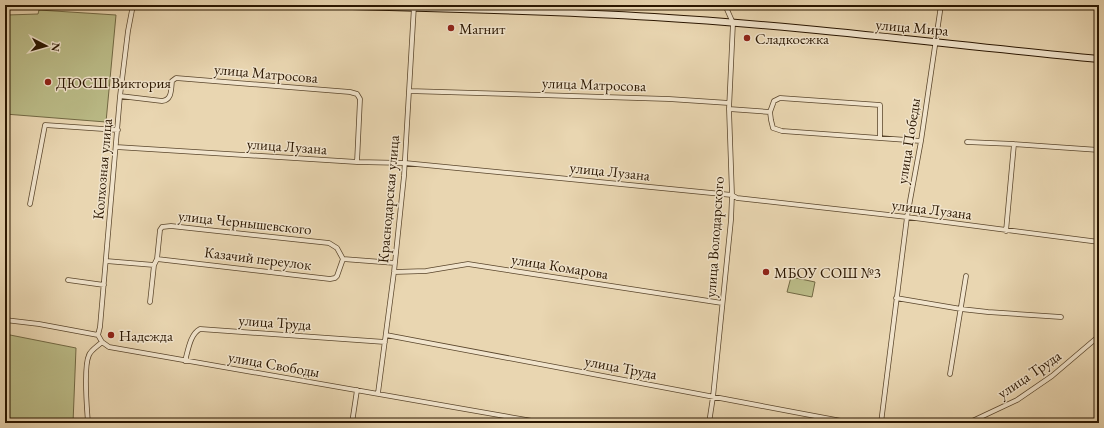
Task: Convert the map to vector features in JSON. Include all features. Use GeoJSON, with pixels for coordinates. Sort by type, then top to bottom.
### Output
{"type":"FeatureCollection","features":[{"type":"Feature","properties":{"kind":"main road","name":"улица Мира"},"geometry":{"type":"LineString","coordinates":[[314,5],[414,6],[656,17],[936,42],[1099,59]]}},
{"type":"Feature","properties":{"kind":"street","name":"Колхозная улица"},"geometry":{"type":"LineString","coordinates":[[98,335],[104,285],[120,96],[133,5]]}},
{"type":"Feature","properties":{"kind":"street","name":"улица Володарского"},"geometry":{"type":"LineString","coordinates":[[708,423],[713,397],[731,220],[732,195],[729,103],[733,23],[725,5]]}},
{"type":"Feature","properties":{"kind":"street","name":"улица Победы"},"geometry":{"type":"LineString","coordinates":[[881,423],[907,217],[921,141],[941,5]]}},
{"type":"Feature","properties":{"kind":"street","name":"Краснодарская улица"},"geometry":{"type":"LineString","coordinates":[[378,393],[394,272],[405,163],[414,6]]}},
{"type":"Feature","properties":{"kind":"street","name":"улица Матросова"},"geometry":{"type":"LineString","coordinates":[[120,96],[167,101],[170,98],[172,81],[176,78],[350,92],[357,94],[360,99],[357,162]]}},
{"type":"Feature","properties":{"kind":"street","name":"улица Матросова"},"geometry":{"type":"LineString","coordinates":[[409,91],[669,99],[729,103]]}},
{"type":"Feature","properties":{"kind":"street"},"geometry":{"type":"LineString","coordinates":[[880,137],[880,105],[780,98],[774,101],[770,112],[773,128],[782,131],[921,141]]}},
{"type":"Feature","properties":{"kind":"street"},"geometry":{"type":"LineString","coordinates":[[729,109],[770,112]]}},
{"type":"Feature","properties":{"kind":"street"},"geometry":{"type":"LineString","coordinates":[[30,204],[45,125],[118,130]]}},
{"type":"Feature","properties":{"kind":"street"},"geometry":{"type":"LineString","coordinates":[[967,142],[1099,150]]}},
{"type":"Feature","properties":{"kind":"street"},"geometry":{"type":"LineString","coordinates":[[1006,231],[1014,144]]}},
{"type":"Feature","properties":{"kind":"street","name":"улица Лузана"},"geometry":{"type":"LineString","coordinates":[[116,147],[357,162],[405,163],[732,195],[737,198],[907,217],[1099,242]]}},
{"type":"Feature","properties":{"kind":"street","name":"улица Чернышевского"},"geometry":{"type":"LineString","coordinates":[[150,302],[154,265],[157,258],[160,230],[162,227],[171,226],[329,243],[337,248],[343,258]]}},
{"type":"Feature","properties":{"kind":"street","name":"Казачий переулок"},"geometry":{"type":"LineString","coordinates":[[157,258],[330,279],[337,276],[343,258]]}},
{"type":"Feature","properties":{"kind":"street"},"geometry":{"type":"LineString","coordinates":[[343,258],[395,263]]}},
{"type":"Feature","properties":{"kind":"street"},"geometry":{"type":"LineString","coordinates":[[106,261],[154,265]]}},
{"type":"Feature","properties":{"kind":"street","name":"улица Комарова"},"geometry":{"type":"LineString","coordinates":[[394,272],[426,271],[468,264],[722,303]]}},
{"type":"Feature","properties":{"kind":"street"},"geometry":{"type":"LineString","coordinates":[[950,374],[966,276]]}},
{"type":"Feature","properties":{"kind":"street"},"geometry":{"type":"LineString","coordinates":[[68,280],[104,285]]}},
{"type":"Feature","properties":{"kind":"street"},"geometry":{"type":"LineString","coordinates":[[896,298],[961,309],[1061,317]]}},
{"type":"Feature","properties":{"kind":"street"},"geometry":{"type":"LineString","coordinates":[[5,320],[38,324],[98,335],[102,342],[89,354],[87,363],[86,377],[88,423]]}},
{"type":"Feature","properties":{"kind":"street","name":"улица Труда"},"geometry":{"type":"LineString","coordinates":[[185,361],[193,336],[195,332],[200,329],[385,342]]}},
{"type":"Feature","properties":{"kind":"street","name":"улица Труда"},"geometry":{"type":"LineString","coordinates":[[386,335],[852,423]]}},
{"type":"Feature","properties":{"kind":"street","name":"улица Труда"},"geometry":{"type":"LineString","coordinates":[[968,423],[1017,400],[1052,376],[1099,336]]}},
{"type":"Feature","properties":{"kind":"street","name":"улица Свободы"},"geometry":{"type":"LineString","coordinates":[[102,342],[108,347],[544,423]]}},
{"type":"Feature","properties":{"kind":"street"},"geometry":{"type":"LineString","coordinates":[[352,423],[357,390]]}},
{"type":"Feature","properties":{"kind":"green space"},"geometry":{"type":"Polygon","coordinates":[[[39,10],[116,15],[106,122],[5,114],[5,24],[7,15],[38,14],[39,10]]]}},
{"type":"Feature","properties":{"kind":"green space"},"geometry":{"type":"Polygon","coordinates":[[[791,277],[815,282],[812,297],[787,292],[791,277]]]}},
{"type":"Feature","properties":{"kind":"green space"},"geometry":{"type":"Polygon","coordinates":[[[5,334],[76,348],[73,423],[5,423],[5,334]]]}},
{"type":"Feature","properties":{"kind":"place","name":"Магнит"},"geometry":{"type":"Point","coordinates":[451,28]}},
{"type":"Feature","properties":{"kind":"place","name":"Сладкоежка"},"geometry":{"type":"Point","coordinates":[747,38]}},
{"type":"Feature","properties":{"kind":"place","name":"ДЮСШ Виктория"},"geometry":{"type":"Point","coordinates":[48,82]}},
{"type":"Feature","properties":{"kind":"place","name":"МБОУ СОШ №3"},"geometry":{"type":"Point","coordinates":[766,272]}},
{"type":"Feature","properties":{"kind":"place","name":"Надежда"},"geometry":{"type":"Point","coordinates":[111,335]}}]}
